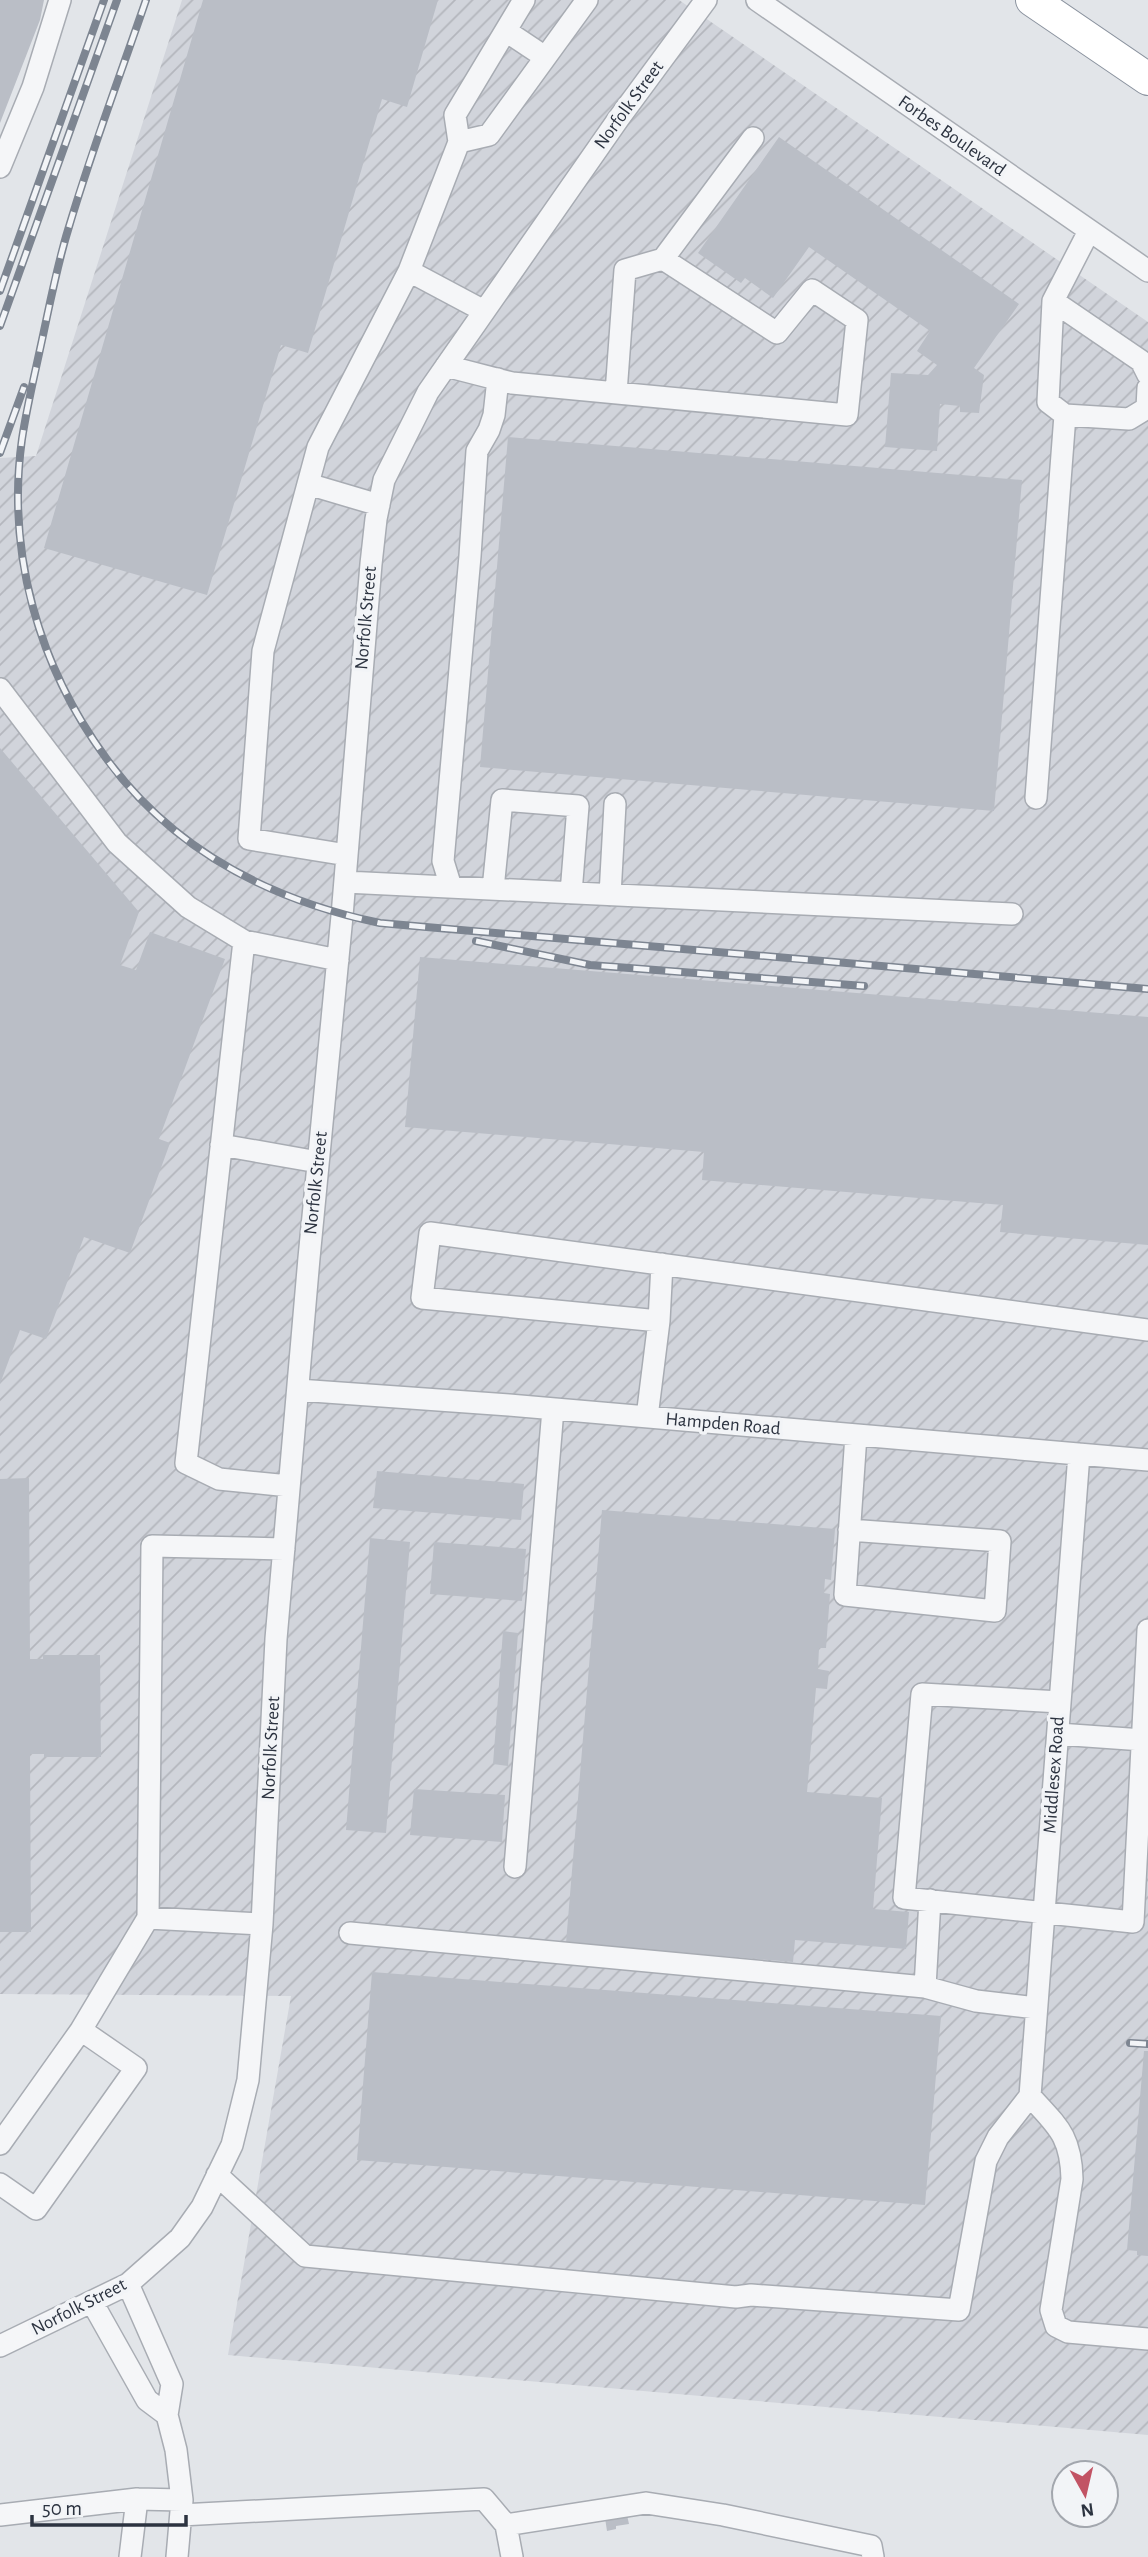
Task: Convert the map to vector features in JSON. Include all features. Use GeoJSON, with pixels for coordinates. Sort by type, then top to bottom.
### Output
{"type":"FeatureCollection","features":[{"type":"Feature","properties":{"kind":"highway"},"geometry":{"type":"LineString","coordinates":[[1032,0],[1148,79]]}},
{"type":"Feature","properties":{"kind":"street"},"geometry":{"type":"LineString","coordinates":[[0,167],[33,87],[60,0]]}},
{"type":"Feature","properties":{"kind":"street"},"geometry":{"type":"LineString","coordinates":[[347,855],[249,839],[263,651],[318,447],[409,271],[459,142],[455,115],[524,0]]}},
{"type":"Feature","properties":{"kind":"street"},"geometry":{"type":"LineString","coordinates":[[459,142],[489,135],[587,0]]}},
{"type":"Feature","properties":{"kind":"street","name":"Norfolk Street"},"geometry":{"type":"LineString","coordinates":[[0,2346],[128,2284],[180,2238],[202,2207],[232,2145],[248,2080],[261,1924],[276,1639],[289,1486],[345,882],[370,564],[384,480],[428,391],[618,118],[706,0]]}},
{"type":"Feature","properties":{"kind":"street","name":"Forbes Boulevard"},"geometry":{"type":"LineString","coordinates":[[757,0],[1148,271]]}},
{"type":"Feature","properties":{"kind":"street"},"geometry":{"type":"LineString","coordinates":[[506,31],[545,57]]}},
{"type":"Feature","properties":{"kind":"street"},"geometry":{"type":"LineString","coordinates":[[616,393],[625,270],[663,259],[752,138]]}},
{"type":"Feature","properties":{"kind":"street"},"geometry":{"type":"LineString","coordinates":[[1089,231],[1053,301],[1048,402],[1065,415],[1129,419],[1147,408],[1148,388]]}},
{"type":"Feature","properties":{"kind":"street"},"geometry":{"type":"LineString","coordinates":[[446,366],[512,383],[847,415],[857,320],[811,290],[777,333],[663,259]]}},
{"type":"Feature","properties":{"kind":"street"},"geometry":{"type":"LineString","coordinates":[[409,271],[484,311]]}},
{"type":"Feature","properties":{"kind":"street"},"geometry":{"type":"LineString","coordinates":[[1053,301],[1141,361],[1148,375]]}},
{"type":"Feature","properties":{"kind":"street"},"geometry":{"type":"LineString","coordinates":[[451,887],[443,861],[477,451],[494,415],[498,379]]}},
{"type":"Feature","properties":{"kind":"street"},"geometry":{"type":"LineString","coordinates":[[1036,798],[1065,415]]}},
{"type":"Feature","properties":{"kind":"street"},"geometry":{"type":"LineString","coordinates":[[308,484],[379,505]]}},
{"type":"Feature","properties":{"kind":"street"},"geometry":{"type":"LineString","coordinates":[[0,689],[117,843],[188,907],[244,941],[338,960]]}},
{"type":"Feature","properties":{"kind":"street"},"geometry":{"type":"LineString","coordinates":[[493,889],[502,800],[578,806],[571,893]]}},
{"type":"Feature","properties":{"kind":"street"},"geometry":{"type":"LineString","coordinates":[[610,894],[615,804]]}},
{"type":"Feature","properties":{"kind":"street"},"geometry":{"type":"LineString","coordinates":[[345,882],[1012,914]]}},
{"type":"Feature","properties":{"kind":"street"},"geometry":{"type":"LineString","coordinates":[[244,941],[186,1463],[219,1479],[289,1486]]}},
{"type":"Feature","properties":{"kind":"street"},"geometry":{"type":"LineString","coordinates":[[221,1145],[318,1162]]}},
{"type":"Feature","properties":{"kind":"street"},"geometry":{"type":"LineString","coordinates":[[659,1321],[422,1298],[430,1233],[1148,1330]]}},
{"type":"Feature","properties":{"kind":"street"},"geometry":{"type":"LineString","coordinates":[[647,1417],[659,1321],[662,1264]]}},
{"type":"Feature","properties":{"kind":"street","name":"Hampden Road"},"geometry":{"type":"LineString","coordinates":[[298,1390],[1148,1460]]}},
{"type":"Feature","properties":{"kind":"street"},"geometry":{"type":"LineString","coordinates":[[515,1867],[553,1409]]}},
{"type":"Feature","properties":{"kind":"street"},"geometry":{"type":"LineString","coordinates":[[849,1530],[1000,1541],[995,1611],[845,1595],[849,1530],[856,1435]]}},
{"type":"Feature","properties":{"kind":"street","name":"Middlesex Road"},"geometry":{"type":"LineString","coordinates":[[1030,2096],[1079,1454]]}},
{"type":"Feature","properties":{"kind":"street"},"geometry":{"type":"LineString","coordinates":[[0,2144],[80,2030],[148,1918],[152,1546],[284,1549]]}},
{"type":"Feature","properties":{"kind":"street"},"geometry":{"type":"LineString","coordinates":[[1060,1702],[922,1694],[904,1898],[1133,1922],[1148,1630]]}},
{"type":"Feature","properties":{"kind":"street"},"geometry":{"type":"LineString","coordinates":[[1058,1734],[1143,1740]]}},
{"type":"Feature","properties":{"kind":"street"},"geometry":{"type":"LineString","coordinates":[[925,1987],[930,1899]]}},
{"type":"Feature","properties":{"kind":"street"},"geometry":{"type":"LineString","coordinates":[[148,1918],[261,1924]]}},
{"type":"Feature","properties":{"kind":"street"},"geometry":{"type":"LineString","coordinates":[[351,1933],[925,1987],[975,2001],[1036,2008]]}},
{"type":"Feature","properties":{"kind":"street"},"geometry":{"type":"LineString","coordinates":[[0,2184],[36,2209],[136,2068],[80,2030]]}},
{"type":"Feature","properties":{"kind":"street"},"geometry":{"type":"LineString","coordinates":[[217,2175],[304,2256],[736,2297],[751,2295],[959,2310],[986,2161],[998,2137],[1030,2096],[1064,2134],[1072,2158],[1073,2179],[1051,2310],[1056,2326],[1068,2332],[1148,2339]]}},
{"type":"Feature","properties":{"kind":"street"},"geometry":{"type":"LineString","coordinates":[[128,2284],[172,2384],[167,2415],[176,2450],[182,2508],[177,2557]]}},
{"type":"Feature","properties":{"kind":"street"},"geometry":{"type":"LineString","coordinates":[[92,2302],[147,2400],[167,2415]]}},
{"type":"Feature","properties":{"kind":"street"},"geometry":{"type":"LineString","coordinates":[[130,2557],[137,2499]]}},
{"type":"Feature","properties":{"kind":"street"},"geometry":{"type":"LineString","coordinates":[[0,2515],[137,2499],[182,2508],[484,2499],[506,2525],[512,2557]]}},
{"type":"Feature","properties":{"kind":"street"},"geometry":{"type":"LineString","coordinates":[[506,2525],[646,2503],[723,2515],[871,2546],[873,2557]]}},
{"type":"Feature","properties":{"kind":"shaded area"},"geometry":{"type":"Polygon","coordinates":[[[182,0],[679,0],[1148,322],[1148,2435],[228,2355],[291,1996],[0,1994],[0,458],[36,456],[182,0]]]}},
{"type":"Feature","properties":{"kind":"building"},"geometry":{"type":"Polygon","coordinates":[[[0,0],[44,0],[40,20],[0,123],[0,0]]]}},
{"type":"Feature","properties":{"kind":"building"},"geometry":{"type":"Polygon","coordinates":[[[203,0],[438,0],[407,107],[382,99],[308,353],[281,345],[207,595],[44,548],[203,0]]]}},
{"type":"Feature","properties":{"kind":"building"},"geometry":{"type":"Polygon","coordinates":[[[779,137],[1019,304],[974,368],[984,375],[979,413],[960,412],[960,406],[940,404],[937,451],[885,447],[891,373],[928,375],[937,365],[917,351],[930,331],[809,247],[773,298],[745,278],[741,283],[698,253],[779,137]]]}},
{"type":"Feature","properties":{"kind":"building"},"geometry":{"type":"Polygon","coordinates":[[[508,437],[1022,480],[994,811],[480,767],[508,437]]]}},
{"type":"Feature","properties":{"kind":"building"},"geometry":{"type":"Polygon","coordinates":[[[0,748],[139,912],[120,965],[136,970],[150,932],[225,959],[159,1139],[170,1143],[130,1253],[84,1237],[46,1339],[20,1330],[0,1384],[0,748]]]}},
{"type":"Feature","properties":{"kind":"building"},"geometry":{"type":"Polygon","coordinates":[[[420,957],[1148,1017],[1148,1245],[1000,1232],[1003,1205],[702,1180],[704,1152],[405,1127],[420,957]]]}},
{"type":"Feature","properties":{"kind":"building"},"geometry":{"type":"Polygon","coordinates":[[[377,1471],[524,1484],[521,1520],[373,1508],[377,1471]]]}},
{"type":"Feature","properties":{"kind":"building"},"geometry":{"type":"Polygon","coordinates":[[[29,1478],[30,1659],[43,1659],[43,1655],[100,1655],[101,1757],[44,1757],[44,1754],[30,1754],[31,1932],[0,1932],[0,1479],[29,1478]]]}},
{"type":"Feature","properties":{"kind":"building"},"geometry":{"type":"Polygon","coordinates":[[[602,1510],[835,1529],[831,1580],[825,1579],[824,1593],[830,1594],[826,1648],[819,1648],[818,1669],[829,1671],[827,1689],[816,1688],[807,1792],[882,1798],[873,1909],[909,1912],[906,1949],[795,1940],[793,1962],[566,1943],[602,1510]]]}},
{"type":"Feature","properties":{"kind":"building"},"geometry":{"type":"Polygon","coordinates":[[[370,1538],[410,1542],[386,1833],[346,1830],[370,1538]]]}},
{"type":"Feature","properties":{"kind":"building"},"geometry":{"type":"Polygon","coordinates":[[[434,1542],[526,1549],[522,1601],[430,1594],[434,1542]]]}},
{"type":"Feature","properties":{"kind":"building"},"geometry":{"type":"Polygon","coordinates":[[[503,1631],[518,1633],[508,1766],[493,1764],[503,1631]]]}},
{"type":"Feature","properties":{"kind":"building"},"geometry":{"type":"Polygon","coordinates":[[[414,1789],[505,1795],[502,1842],[410,1835],[414,1789]]]}},
{"type":"Feature","properties":{"kind":"building"},"geometry":{"type":"Polygon","coordinates":[[[372,1972],[941,2016],[925,2205],[357,2160],[372,1972]]]}},
{"type":"Feature","properties":{"kind":"building"},"geometry":{"type":"Polygon","coordinates":[[[1144,2051],[1148,2051],[1148,2256],[1127,2250],[1144,2051]]]}},
{"type":"Feature","properties":{"kind":"building"},"geometry":{"type":"Polygon","coordinates":[[[627,2515],[629,2524],[607,2531],[605,2518],[627,2515]]]}},
{"type":"Feature","properties":{"kind":"railway"},"geometry":{"type":"LineString","coordinates":[[0,291],[104,0]]}},
{"type":"Feature","properties":{"kind":"railway"},"geometry":{"type":"LineString","coordinates":[[0,326],[117,0]]}},
{"type":"Feature","properties":{"kind":"railway"},"geometry":{"type":"LineString","coordinates":[[146,0],[86,172],[57,271],[31,390],[18,482],[24,566],[46,647],[62,686],[82,723],[132,791],[193,845],[227,866],[300,900],[380,923],[1148,989]]}},
{"type":"Feature","properties":{"kind":"railway"},"geometry":{"type":"LineString","coordinates":[[0,453],[24,387]]}},
{"type":"Feature","properties":{"kind":"railway"},"geometry":{"type":"LineString","coordinates":[[476,941],[590,965],[864,986]]}},
{"type":"Feature","properties":{"kind":"railway"},"geometry":{"type":"LineString","coordinates":[[1130,2043],[1148,2044]]}}]}
